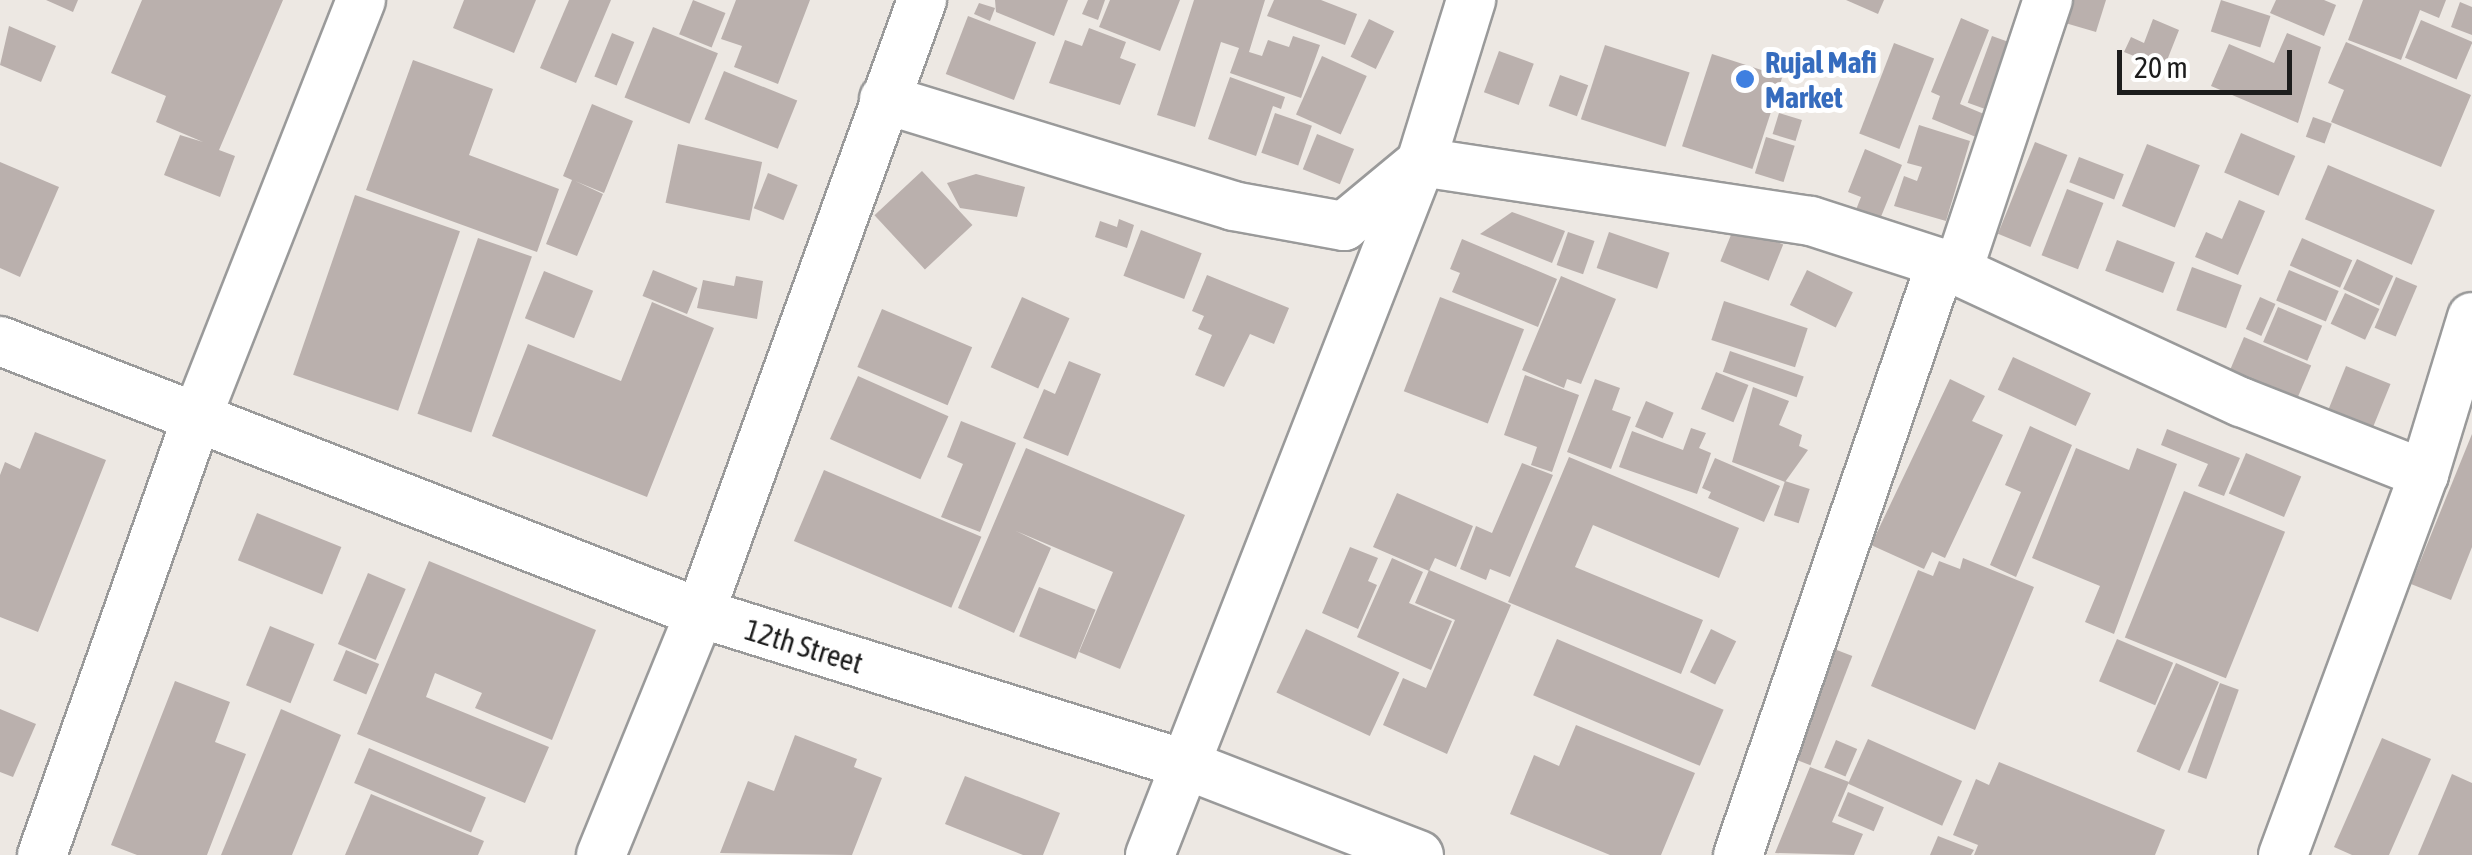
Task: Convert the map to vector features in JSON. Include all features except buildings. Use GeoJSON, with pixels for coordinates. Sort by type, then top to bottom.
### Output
{"type":"FeatureCollection","features":[{"type":"Feature","properties":{"kind":"street"},"geometry":{"type":"LineString","coordinates":[[42,855],[196,420],[361,0]]}},
{"type":"Feature","properties":{"kind":"street"},"geometry":{"type":"LineString","coordinates":[[602,855],[700,613],[922,0]]}},
{"type":"Feature","properties":{"kind":"street"},"geometry":{"type":"LineString","coordinates":[[1150,855],[1421,162],[1471,0]]}},
{"type":"Feature","properties":{"kind":"street"},"geometry":{"type":"LineString","coordinates":[[1738,855],[2048,0]]}},
{"type":"Feature","properties":{"kind":"street"},"geometry":{"type":"LineString","coordinates":[[884,99],[1233,206],[1344,226],[1421,162],[1812,221],[1949,266],[2242,402],[2424,474]]}},
{"type":"Feature","properties":{"kind":"street"},"geometry":{"type":"LineString","coordinates":[[2284,855],[2424,474],[2472,317]]}},
{"type":"Feature","properties":{"kind":"street","name":"12th Street"},"geometry":{"type":"LineString","coordinates":[[0,341],[700,613],[1184,764],[1418,855]]}},
{"type":"Feature","properties":{"kind":"place","name":"Rujal Mafi Market"},"geometry":{"type":"Point","coordinates":[1745,79]}}]}
